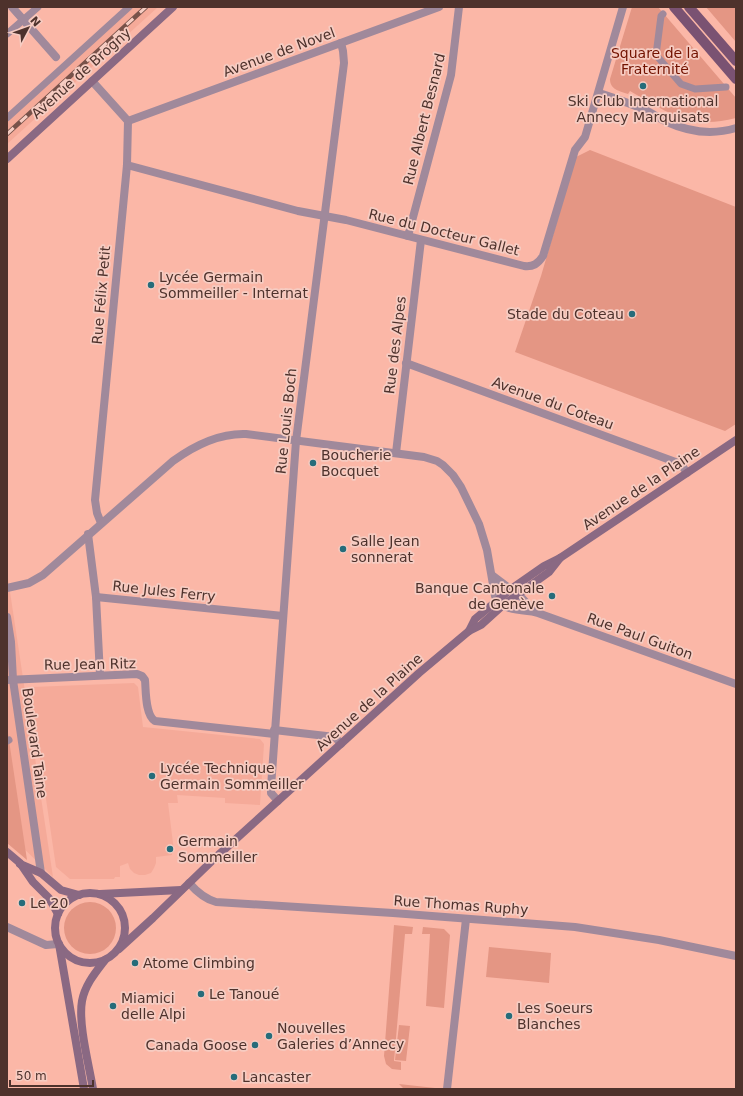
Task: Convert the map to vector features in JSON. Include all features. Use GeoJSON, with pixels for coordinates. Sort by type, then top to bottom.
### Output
{"type":"FeatureCollection","features":[{"type":"Feature","properties":{"kind":"main road","name":"Avenue de Brogny"},"geometry":{"type":"LineString","coordinates":[[7,159],[173,7]]}},
{"type":"Feature","properties":{"kind":"main road"},"geometry":{"type":"LineString","coordinates":[[674,7],[736,80]]}},
{"type":"Feature","properties":{"kind":"main road"},"geometry":{"type":"LineString","coordinates":[[689,7],[736,61]]}},
{"type":"Feature","properties":{"kind":"main road","name":"Avenue de la Plaine"},"geometry":{"type":"LineString","coordinates":[[119,949],[188,883],[419,673],[469,631],[481,625],[500,604],[514,592],[549,572],[560,558],[736,440]]}},
{"type":"Feature","properties":{"kind":"main road"},"geometry":{"type":"LineString","coordinates":[[7,852],[20,863],[40,873],[61,890],[78,895]]}},
{"type":"Feature","properties":{"kind":"main road"},"geometry":{"type":"LineString","coordinates":[[20,863],[33,882],[50,898],[58,914]]}},
{"type":"Feature","properties":{"kind":"main road"},"geometry":{"type":"LineString","coordinates":[[98,894],[181,890]]}},
{"type":"Feature","properties":{"kind":"main road"},"geometry":{"type":"LineString","coordinates":[[58,944],[67,954],[78,961],[91,963],[104,960],[115,954],[124,937],[125,931],[122,913],[114,902],[104,896],[91,893],[78,895],[68,900],[58,914],[56,920],[55,932],[84,1089]]}},
{"type":"Feature","properties":{"kind":"main road"},"geometry":{"type":"LineString","coordinates":[[94,1089],[82,1025],[82,1003],[87,986],[104,960]]}},
{"type":"Feature","properties":{"kind":"street"},"geometry":{"type":"LineString","coordinates":[[12,7],[56,57]]}},
{"type":"Feature","properties":{"kind":"street"},"geometry":{"type":"LineString","coordinates":[[7,34],[38,7]]}},
{"type":"Feature","properties":{"kind":"street"},"geometry":{"type":"LineString","coordinates":[[7,118],[129,7]]}},
{"type":"Feature","properties":{"kind":"street","name":"Avenue de Novel"},"geometry":{"type":"LineString","coordinates":[[128,121],[439,7]]}},
{"type":"Feature","properties":{"kind":"street","name":"Rue Albert Besnard"},"geometry":{"type":"LineString","coordinates":[[408,236],[451,75],[459,7]]}},
{"type":"Feature","properties":{"kind":"street","name":"Rue du Docteur Gallet"},"geometry":{"type":"LineString","coordinates":[[126,165],[298,212],[346,220],[524,266],[536,264],[542,256],[575,150],[585,137],[623,7]]}},
{"type":"Feature","properties":{"kind":"street"},"geometry":{"type":"LineString","coordinates":[[663,14],[661,16],[656,54],[681,84],[695,89],[726,87]]}},
{"type":"Feature","properties":{"kind":"street","name":"Rue Louis Boch"},"geometry":{"type":"LineString","coordinates":[[278,801],[271,793],[271,787],[296,440],[344,63],[341,43]]}},
{"type":"Feature","properties":{"kind":"street"},"geometry":{"type":"LineString","coordinates":[[92,81],[128,121]]}},
{"type":"Feature","properties":{"kind":"street"},"geometry":{"type":"LineString","coordinates":[[599,93],[646,110],[668,123],[684,129],[708,132],[726,131],[736,128]]}},
{"type":"Feature","properties":{"kind":"street","name":"Rue Félix Petit"},"geometry":{"type":"LineString","coordinates":[[101,523],[97,513],[96,500],[126,165],[128,121]]}},
{"type":"Feature","properties":{"kind":"street","name":"Rue des Alpes"},"geometry":{"type":"LineString","coordinates":[[396,453],[420,240]]}},
{"type":"Feature","properties":{"kind":"street","name":"Avenue du Coteau"},"geometry":{"type":"LineString","coordinates":[[406,363],[681,464],[687,473]]}},
{"type":"Feature","properties":{"kind":"street"},"geometry":{"type":"LineString","coordinates":[[7,588],[24,584],[38,578],[173,461],[186,452],[202,443],[221,436],[240,434],[396,453],[424,457],[437,461],[448,469],[453,475],[468,500],[479,524],[487,550],[494,588],[500,604]]}},
{"type":"Feature","properties":{"kind":"street"},"geometry":{"type":"LineString","coordinates":[[88,534],[96,597]]}},
{"type":"Feature","properties":{"kind":"street","name":"Rue Paul Guiton"},"geometry":{"type":"LineString","coordinates":[[493,576],[514,592],[535,612]]}},
{"type":"Feature","properties":{"kind":"street","name":"Rue Jules Ferry"},"geometry":{"type":"LineString","coordinates":[[100,675],[96,597],[283,616]]}},
{"type":"Feature","properties":{"kind":"street","name":"Rue Paul Guiton"},"geometry":{"type":"LineString","coordinates":[[500,604],[535,612],[736,684]]}},
{"type":"Feature","properties":{"kind":"street","name":"Boulevard Taine"},"geometry":{"type":"LineString","coordinates":[[7,617],[12,648],[10,680],[40,873]]}},
{"type":"Feature","properties":{"kind":"street","name":"Rue Jean Ritz"},"geometry":{"type":"LineString","coordinates":[[10,680],[138,674],[145,680],[149,713],[152,719],[159,723],[335,737],[341,744]]}},
{"type":"Feature","properties":{"kind":"street","name":"Rue Thomas Ruphy"},"geometry":{"type":"LineString","coordinates":[[188,883],[207,899],[216,902],[556,925],[600,930],[660,940],[736,956]]}},
{"type":"Feature","properties":{"kind":"street"},"geometry":{"type":"LineString","coordinates":[[447,1089],[466,919]]}},
{"type":"Feature","properties":{"kind":"street"},"geometry":{"type":"LineString","coordinates":[[7,926],[46,945],[58,944]]}},
{"type":"Feature","properties":{"kind":"shaded area"},"geometry":{"type":"Polygon","coordinates":[[[133,7],[158,7],[7,144],[7,122],[133,7]]]}},
{"type":"Feature","properties":{"kind":"shaded area"},"geometry":{"type":"Polygon","coordinates":[[[7,572],[53,877],[7,832],[7,572]]]}},
{"type":"Feature","properties":{"kind":"shaded area","name":"Lycée Technique Germain Sommeiller"},"geometry":{"type":"Polygon","coordinates":[[[134,683],[138,687],[143,727],[260,739],[264,744],[260,805],[225,803],[225,798],[177,795],[178,803],[168,803],[174,851],[172,851],[172,855],[156,857],[156,863],[151,873],[139,875],[134,873],[130,869],[128,863],[120,866],[120,877],[115,877],[114,879],[70,879],[56,867],[30,690],[32,687],[134,683]]]}},
{"type":"Feature","properties":{"kind":"green space","name":"Square de la Fraternité"},"geometry":{"type":"Polygon","coordinates":[[[632,7],[658,7],[736,98],[736,118],[706,122],[693,121],[669,112],[630,91],[628,94],[619,91],[612,86],[610,79],[632,7]]]}},
{"type":"Feature","properties":{"kind":"green space","name":"Square de la Fraternité"},"geometry":{"type":"Polygon","coordinates":[[[706,7],[736,7],[736,42],[706,7]]]}},
{"type":"Feature","properties":{"kind":"green space","name":"Stade du Coteau"},"geometry":{"type":"Polygon","coordinates":[[[590,150],[736,207],[736,424],[725,431],[515,352],[541,276],[576,157],[590,150]]]}},
{"type":"Feature","properties":{"kind":"green space"},"geometry":{"type":"Polygon","coordinates":[[[7,727],[27,860],[7,843],[7,727]]]}},
{"type":"Feature","properties":{"kind":"green space"},"geometry":{"type":"Polygon","coordinates":[[[85,902],[95,902],[109,909],[116,923],[116,933],[109,947],[95,954],[85,954],[75,950],[68,943],[64,933],[64,923],[68,913],[75,906],[85,902]]]}},
{"type":"Feature","properties":{"kind":"green space"},"geometry":{"type":"Polygon","coordinates":[[[394,925],[413,927],[412,934],[405,934],[394,1061],[401,1062],[401,1070],[392,1069],[386,1064],[384,1056],[394,925]]]}},
{"type":"Feature","properties":{"kind":"green space"},"geometry":{"type":"Polygon","coordinates":[[[423,927],[444,929],[450,935],[444,1008],[426,1006],[430,934],[422,934],[423,927]]]}},
{"type":"Feature","properties":{"kind":"green space"},"geometry":{"type":"Polygon","coordinates":[[[489,947],[551,953],[549,983],[486,977],[489,947]]]}},
{"type":"Feature","properties":{"kind":"green space"},"geometry":{"type":"Polygon","coordinates":[[[399,1025],[410,1026],[406,1061],[395,1060],[399,1025]]]}},
{"type":"Feature","properties":{"kind":"green space"},"geometry":{"type":"Polygon","coordinates":[[[399,1084],[435,1088],[435,1089],[404,1089],[399,1084]]]}},
{"type":"Feature","properties":{"kind":"railway"},"geometry":{"type":"LineString","coordinates":[[7,134],[146,7]]}},
{"type":"Feature","properties":{"kind":"place","name":"Ski Club International Annecy Marquisats"},"geometry":{"type":"Point","coordinates":[643,86]}},
{"type":"Feature","properties":{"kind":"place","name":"Lycée Germain Sommeiller - Internat"},"geometry":{"type":"Point","coordinates":[151,285]}},
{"type":"Feature","properties":{"kind":"place","name":"Stade du Coteau"},"geometry":{"type":"Point","coordinates":[632,314]}},
{"type":"Feature","properties":{"kind":"place","name":"Boucherie Bocquet"},"geometry":{"type":"Point","coordinates":[313,463]}},
{"type":"Feature","properties":{"kind":"place","name":"Salle Jean sonnerat"},"geometry":{"type":"Point","coordinates":[343,549]}},
{"type":"Feature","properties":{"kind":"place","name":"Banque Cantonale de Genève"},"geometry":{"type":"Point","coordinates":[552,596]}},
{"type":"Feature","properties":{"kind":"place","name":"Lycée Technique Germain Sommeiller"},"geometry":{"type":"Point","coordinates":[152,776]}},
{"type":"Feature","properties":{"kind":"place","name":"Germain Sommeiller"},"geometry":{"type":"Point","coordinates":[170,849]}},
{"type":"Feature","properties":{"kind":"place","name":"Le 20"},"geometry":{"type":"Point","coordinates":[22,903]}},
{"type":"Feature","properties":{"kind":"place","name":"Atome Climbing"},"geometry":{"type":"Point","coordinates":[135,963]}},
{"type":"Feature","properties":{"kind":"place","name":"Le Tanoué"},"geometry":{"type":"Point","coordinates":[201,994]}},
{"type":"Feature","properties":{"kind":"place","name":"Miamici delle Alpi"},"geometry":{"type":"Point","coordinates":[113,1006]}},
{"type":"Feature","properties":{"kind":"place","name":"Les Soeurs Blanches"},"geometry":{"type":"Point","coordinates":[509,1016]}},
{"type":"Feature","properties":{"kind":"place","name":"Nouvelles Galeries d’Annecy"},"geometry":{"type":"Point","coordinates":[269,1036]}},
{"type":"Feature","properties":{"kind":"place","name":"Canada Goose"},"geometry":{"type":"Point","coordinates":[255,1045]}},
{"type":"Feature","properties":{"kind":"place","name":"Lancaster"},"geometry":{"type":"Point","coordinates":[234,1077]}}]}
